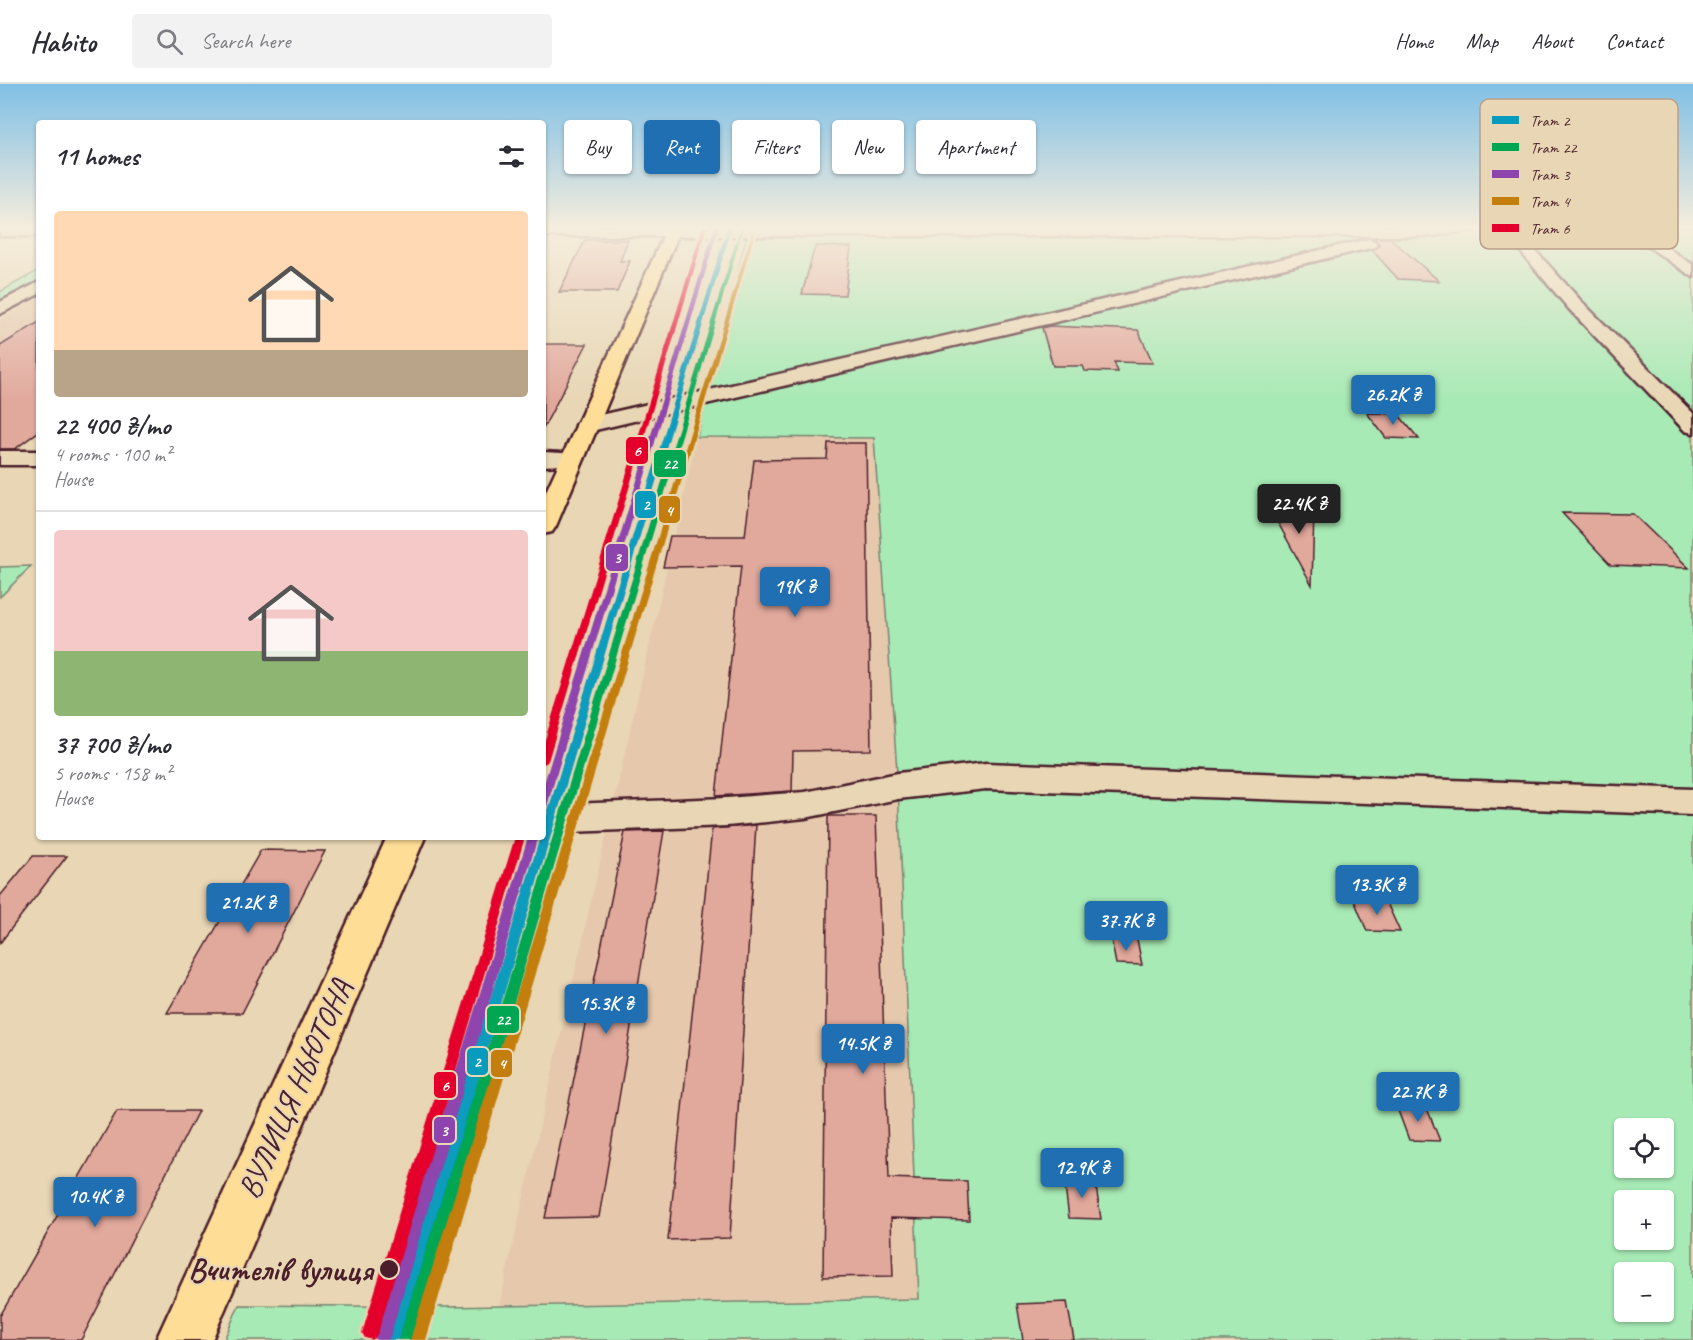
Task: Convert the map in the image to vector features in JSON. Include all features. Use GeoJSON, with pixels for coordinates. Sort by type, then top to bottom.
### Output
{"type":"FeatureCollection","features":[{"type":"Feature","properties":{"kind":"main road"},"geometry":{"type":"LineString","coordinates":[[546,519],[649,285]]}},
{"type":"Feature","properties":{"kind":"main road","name":"ВУЛИЦЯ НЬЮТОНА"},"geometry":{"type":"LineString","coordinates":[[184,1340],[405,840]]}},
{"type":"Feature","properties":{"kind":"street"},"geometry":{"type":"LineString","coordinates":[[587,425],[1186,285]]}},
{"type":"Feature","properties":{"kind":"street"},"geometry":{"type":"LineString","coordinates":[[1557,285],[1693,426]]}},
{"type":"Feature","properties":{"kind":"street"},"geometry":{"type":"LineString","coordinates":[[0,309],[36,289]]}},
{"type":"Feature","properties":{"kind":"street"},"geometry":{"type":"LineString","coordinates":[[0,458],[36,458]]}},
{"type":"Feature","properties":{"kind":"street"},"geometry":{"type":"LineString","coordinates":[[546,459],[572,459]]}},
{"type":"Feature","properties":{"kind":"street"},"geometry":{"type":"LineString","coordinates":[[546,819],[727,812],[805,805],[898,786],[986,776],[1693,802]]}},
{"type":"Feature","properties":{"kind":"shaded area"},"geometry":{"type":"Polygon","coordinates":[[[36,300],[36,355],[0,372],[0,320],[36,300]]]}},
{"type":"Feature","properties":{"kind":"shaded area"},"geometry":{"type":"Polygon","coordinates":[[[697,437],[874,437],[898,786],[919,1299],[499,1306],[697,437]]]}},
{"type":"Feature","properties":{"kind":"green space"},"geometry":{"type":"Polygon","coordinates":[[[13,285],[34,285],[0,304],[0,292],[13,285]]]}},
{"type":"Feature","properties":{"kind":"green space"},"geometry":{"type":"Polygon","coordinates":[[[735,285],[1693,285],[1693,1340],[224,1340],[239,1305],[447,1307],[919,1299],[898,786],[874,438],[697,437],[735,285]]]}},
{"type":"Feature","properties":{"kind":"green space"},"geometry":{"type":"Polygon","coordinates":[[[31,566],[0,597],[0,567],[31,566]]]}},
{"type":"Feature","properties":{"kind":"building"},"geometry":{"type":"Polygon","coordinates":[[[563,285],[620,285],[617,292],[559,292],[563,285]]]}},
{"type":"Feature","properties":{"kind":"building"},"geometry":{"type":"Polygon","coordinates":[[[805,285],[846,285],[845,295],[802,294],[805,285]]]}},
{"type":"Feature","properties":{"kind":"building"},"geometry":{"type":"Polygon","coordinates":[[[36,324],[36,433],[15,449],[0,449],[0,346],[36,324]]]}},
{"type":"Feature","properties":{"kind":"building"},"geometry":{"type":"Polygon","coordinates":[[[1050,326],[1138,330],[1153,363],[1114,362],[1118,372],[1085,371],[1083,366],[1053,366],[1042,328],[1050,326]]]}},
{"type":"Feature","properties":{"kind":"building"},"geometry":{"type":"Polygon","coordinates":[[[546,344],[587,344],[546,423],[546,344]]]}},
{"type":"Feature","properties":{"kind":"building"},"geometry":{"type":"Polygon","coordinates":[[[1367,413],[1398,414],[1419,439],[1386,438],[1367,413]]]}},
{"type":"Feature","properties":{"kind":"building"},"geometry":{"type":"Polygon","coordinates":[[[828,443],[866,443],[871,750],[793,751],[792,791],[716,796],[741,566],[663,567],[670,536],[745,536],[754,460],[827,459],[828,443]]]}},
{"type":"Feature","properties":{"kind":"building"},"geometry":{"type":"Polygon","coordinates":[[[1271,510],[1314,511],[1312,585],[1271,510]]]}},
{"type":"Feature","properties":{"kind":"building"},"geometry":{"type":"Polygon","coordinates":[[[1562,513],[1633,514],[1689,568],[1611,565],[1562,513]]]}},
{"type":"Feature","properties":{"kind":"building"},"geometry":{"type":"Polygon","coordinates":[[[828,816],[876,816],[889,1178],[967,1181],[969,1220],[891,1218],[893,1276],[823,1277],[828,816]]]}},
{"type":"Feature","properties":{"kind":"building"},"geometry":{"type":"Polygon","coordinates":[[[756,825],[730,1238],[668,1240],[712,829],[756,825]]]}},
{"type":"Feature","properties":{"kind":"building"},"geometry":{"type":"Polygon","coordinates":[[[664,831],[599,1217],[545,1218],[625,832],[664,831]]]}},
{"type":"Feature","properties":{"kind":"building"},"geometry":{"type":"Polygon","coordinates":[[[261,850],[325,851],[242,1013],[167,1013],[261,850]]]}},
{"type":"Feature","properties":{"kind":"building"},"geometry":{"type":"Polygon","coordinates":[[[33,856],[67,856],[0,943],[0,896],[33,856]]]}},
{"type":"Feature","properties":{"kind":"building"},"geometry":{"type":"Polygon","coordinates":[[[1354,900],[1386,901],[1400,932],[1367,931],[1354,900]]]}},
{"type":"Feature","properties":{"kind":"building"},"geometry":{"type":"Polygon","coordinates":[[[1111,938],[1137,939],[1142,965],[1116,964],[1111,938]]]}},
{"type":"Feature","properties":{"kind":"building"},"geometry":{"type":"Polygon","coordinates":[[[1396,1105],[1426,1106],[1440,1141],[1409,1140],[1396,1105]]]}},
{"type":"Feature","properties":{"kind":"building"},"geometry":{"type":"Polygon","coordinates":[[[117,1111],[198,1111],[81,1340],[0,1340],[0,1316],[117,1111]]]}},
{"type":"Feature","properties":{"kind":"building"},"geometry":{"type":"Polygon","coordinates":[[[1064,1179],[1095,1180],[1101,1219],[1069,1218],[1064,1179]]]}},
{"type":"Feature","properties":{"kind":"building"},"geometry":{"type":"Polygon","coordinates":[[[1067,1302],[1074,1340],[1023,1340],[1017,1304],[1067,1302]]]}},
{"type":"Feature","properties":{"kind":"tram line","name":"6"},"geometry":{"type":"LineString","coordinates":[[546,751],[687,285]]}},
{"type":"Feature","properties":{"kind":"tram line","name":"3"},"geometry":{"type":"LineString","coordinates":[[546,793],[699,285]]}},
{"type":"Feature","properties":{"kind":"tram line","name":"2"},"geometry":{"type":"LineString","coordinates":[[546,834],[712,285]]}},
{"type":"Feature","properties":{"kind":"tram line","name":"22"},"geometry":{"type":"LineString","coordinates":[[406,1340],[724,285]]}},
{"type":"Feature","properties":{"kind":"tram line","name":"4"},"geometry":{"type":"LineString","coordinates":[[418,1340],[737,285]]}},
{"type":"Feature","properties":{"kind":"tram line","name":"6"},"geometry":{"type":"LineString","coordinates":[[370,1333],[519,840]]}},
{"type":"Feature","properties":{"kind":"tram line","name":"3"},"geometry":{"type":"LineString","coordinates":[[382,1337],[532,840]]}},
{"type":"Feature","properties":{"kind":"tram line","name":"2"},"geometry":{"type":"LineString","coordinates":[[393,1340],[544,840]]}},
{"type":"Feature","properties":{"kind":"place","name":"Вчителів вулиця"},"geometry":{"type":"Point","coordinates":[389,1269]}}]}
